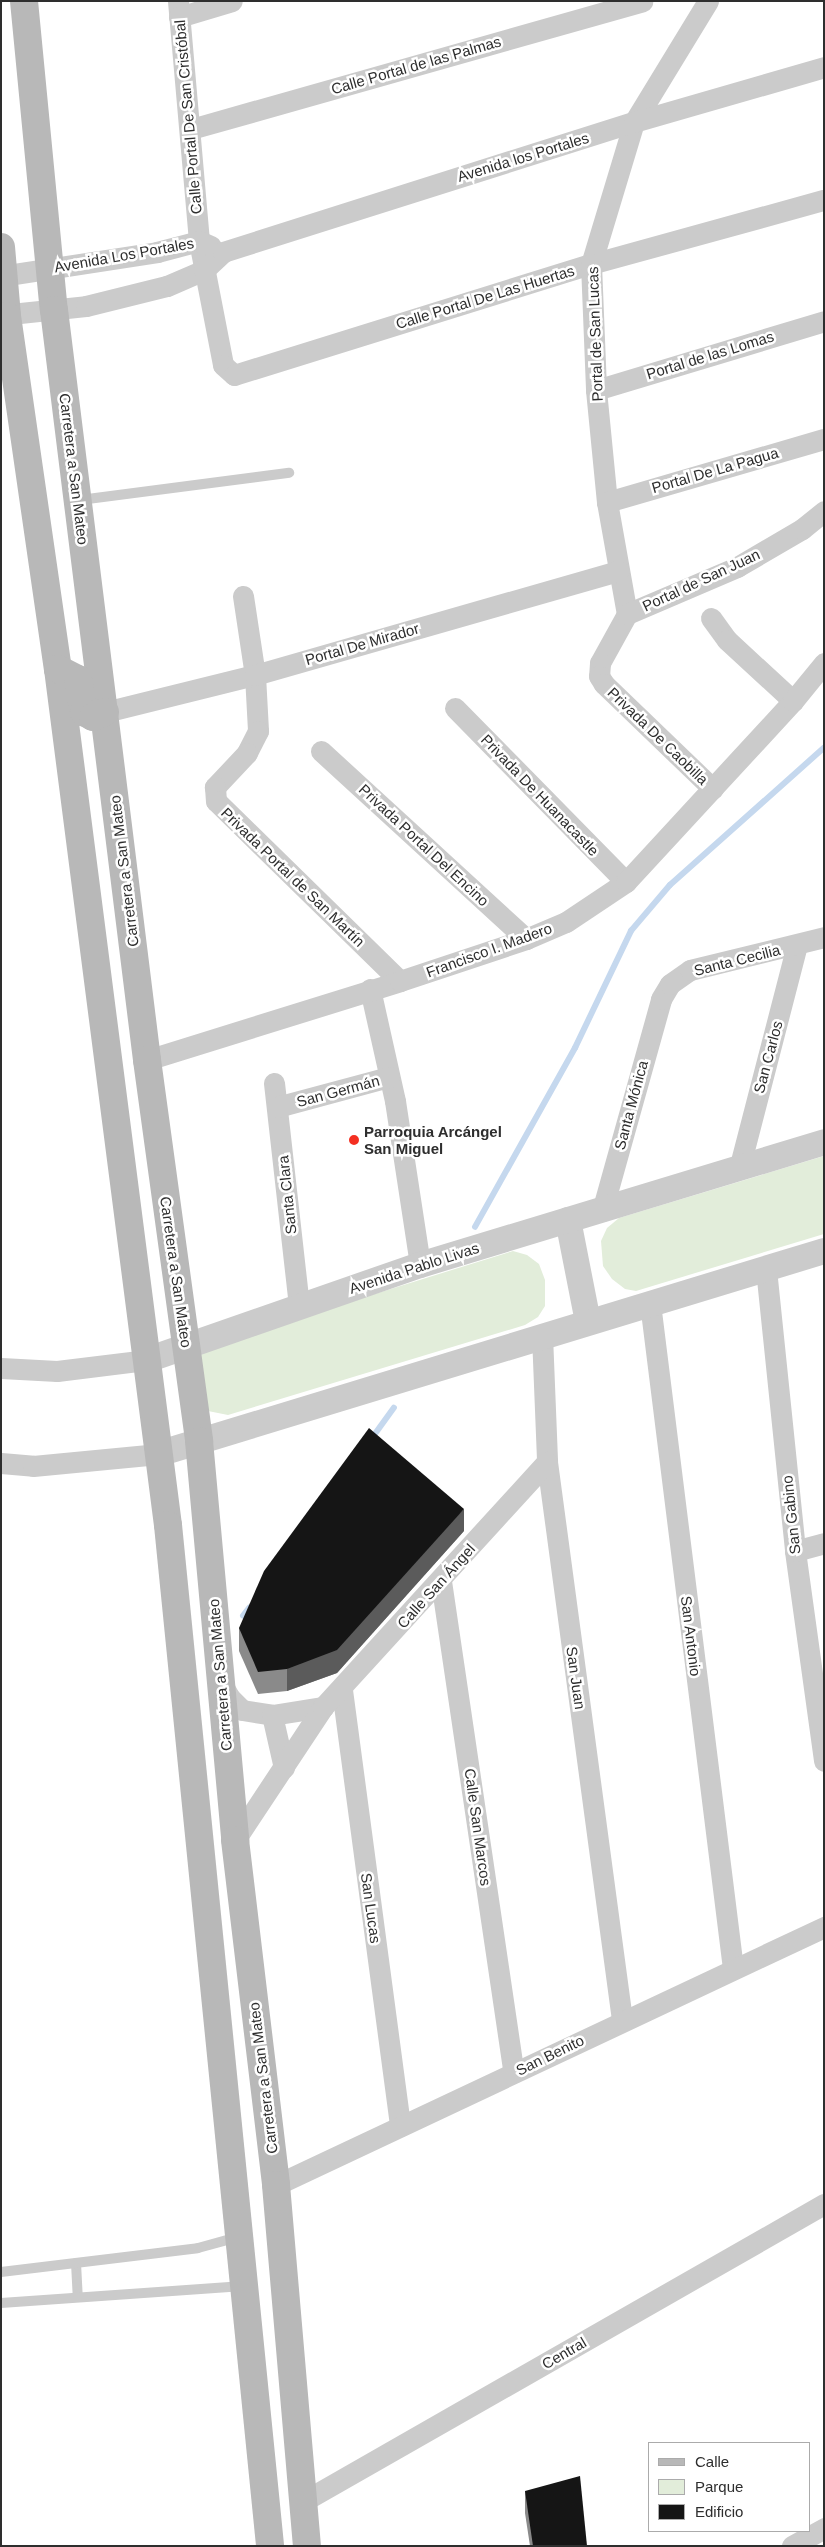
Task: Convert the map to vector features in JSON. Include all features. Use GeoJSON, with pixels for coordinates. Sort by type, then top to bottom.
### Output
{"type":"FeatureCollection","features":[{"type":"Feature","properties":{"kind":"main road","name":"Carretera a San Mateo"},"geometry":{"type":"LineString","coordinates":[[23,4],[54,310],[147,1060],[199,1441],[235,1840],[276,2185],[307,2546]]}},
{"type":"Feature","properties":{"kind":"main road"},"geometry":{"type":"LineString","coordinates":[[1,247],[4,316],[58,669],[100,1014],[168,1525],[270,2546]]}},
{"type":"Feature","properties":{"kind":"main road"},"geometry":{"type":"LineString","coordinates":[[58,669],[78,679],[84,712],[93,717],[105,712]]}},
{"type":"Feature","properties":{"kind":"main road"},"geometry":{"type":"LineString","coordinates":[[100,1014],[121,1032],[129,1062],[141,1066],[147,1060]]}},
{"type":"Feature","properties":{"kind":"main road"},"geometry":{"type":"LineString","coordinates":[[226,2094],[249,2175],[257,2183],[276,2185]]}},
{"type":"Feature","properties":{"kind":"main road"},"geometry":{"type":"LineString","coordinates":[[250,2350],[253,2327],[248,2260],[251,2232],[262,2201],[276,2185]]}},
{"type":"Feature","properties":{"kind":"street"},"geometry":{"type":"LineString","coordinates":[[179,9],[232,1]]}},
{"type":"Feature","properties":{"kind":"street","name":"Calle Portal de las Palmas"},"geometry":{"type":"LineString","coordinates":[[191,130],[642,1]]}},
{"type":"Feature","properties":{"kind":"street","name":"Portal de San Lucas"},"geometry":{"type":"LineString","coordinates":[[627,614],[607,502],[596,390],[591,264],[634,122],[708,1]]}},
{"type":"Feature","properties":{"kind":"street","name":"Calle Portal De San Cristóbal"},"geometry":{"type":"LineString","coordinates":[[179,9],[191,130],[199,241],[223,365],[234,375]]}},
{"type":"Feature","properties":{"kind":"street","name":"Avenida los Portales"},"geometry":{"type":"LineString","coordinates":[[223,252],[634,122],[824,67]]}},
{"type":"Feature","properties":{"kind":"street","name":"Calle Portal De Las Huertas"},"geometry":{"type":"LineString","coordinates":[[234,375],[591,264],[824,200]]}},
{"type":"Feature","properties":{"kind":"street","name":"Avenida Los Portales"},"geometry":{"type":"LineString","coordinates":[[3,275],[157,252],[199,241],[223,252],[204,270],[167,286],[86,306],[4,316]]}},
{"type":"Feature","properties":{"kind":"street","name":"Portal de las Lomas"},"geometry":{"type":"LineString","coordinates":[[596,390],[824,321]]}},
{"type":"Feature","properties":{"kind":"street","name":"Portal De La Pagua"},"geometry":{"type":"LineString","coordinates":[[607,502],[824,439]]}},
{"type":"Feature","properties":{"kind":"street","name":"Portal de San Juan"},"geometry":{"type":"LineString","coordinates":[[627,614],[737,567],[802,529],[824,511]]}},
{"type":"Feature","properties":{"kind":"street","name":"Portal De Mirador"},"geometry":{"type":"LineString","coordinates":[[105,712],[255,674],[618,571]]}},
{"type":"Feature","properties":{"kind":"street","name":"Privada Portal de San Martín"},"geometry":{"type":"LineString","coordinates":[[243,596],[255,674],[258,731],[255,743],[215,787],[216,801],[400,981]]}},
{"type":"Feature","properties":{"kind":"street","name":"Privada De Caobilla"},"geometry":{"type":"LineString","coordinates":[[627,614],[600,663],[599,676],[604,684],[713,789]]}},
{"type":"Feature","properties":{"kind":"street"},"geometry":{"type":"LineString","coordinates":[[711,618],[727,640],[793,701]]}},
{"type":"Feature","properties":{"kind":"street","name":"Francisco I. Madero"},"geometry":{"type":"LineString","coordinates":[[147,1060],[400,981],[526,939],[566,922],[626,882],[793,701],[824,663]]}},
{"type":"Feature","properties":{"kind":"street","name":"Privada De Huanacastle"},"geometry":{"type":"LineString","coordinates":[[455,708],[626,882]]}},
{"type":"Feature","properties":{"kind":"street","name":"Privada Portal Del Encino"},"geometry":{"type":"LineString","coordinates":[[321,751],[526,939]]}},
{"type":"Feature","properties":{"kind":"street","name":"Santa Cecilia"},"geometry":{"type":"LineString","coordinates":[[661,999],[670,984],[690,970],[824,937]]}},
{"type":"Feature","properties":{"kind":"street","name":"San Carlos"},"geometry":{"type":"LineString","coordinates":[[739,1169],[797,945]]}},
{"type":"Feature","properties":{"kind":"street"},"geometry":{"type":"LineString","coordinates":[[370,989],[389,1077]]}},
{"type":"Feature","properties":{"kind":"street","name":"Santa Mónica"},"geometry":{"type":"LineString","coordinates":[[602,1212],[661,999]]}},
{"type":"Feature","properties":{"kind":"street","name":"San Germán"},"geometry":{"type":"LineString","coordinates":[[277,1107],[389,1077],[420,1265]]}},
{"type":"Feature","properties":{"kind":"street","name":"Santa Clara"},"geometry":{"type":"LineString","coordinates":[[274,1083],[299,1307]]}},
{"type":"Feature","properties":{"kind":"street","name":"Avenida Pablo Livas"},"geometry":{"type":"LineString","coordinates":[[1,1368],[57,1371],[147,1360],[420,1265],[568,1220],[602,1212],[824,1142]]}},
{"type":"Feature","properties":{"kind":"street"},"geometry":{"type":"LineString","coordinates":[[568,1220],[588,1322]]}},
{"type":"Feature","properties":{"kind":"street"},"geometry":{"type":"LineString","coordinates":[[1,1463],[33,1466],[158,1454],[542,1335],[824,1251]]}},
{"type":"Feature","properties":{"kind":"street","name":"San Gabino"},"geometry":{"type":"LineString","coordinates":[[766,1269],[795,1550],[824,1761]]}},
{"type":"Feature","properties":{"kind":"street","name":"San Antonio"},"geometry":{"type":"LineString","coordinates":[[650,1303],[733,1968]]}},
{"type":"Feature","properties":{"kind":"street","name":"San Juan"},"geometry":{"type":"LineString","coordinates":[[542,1335],[547,1462],[622,2020]]}},
{"type":"Feature","properties":{"kind":"street","name":"Calle San Ángel"},"geometry":{"type":"LineString","coordinates":[[235,1840],[323,1707],[342,1690],[547,1462]]}},
{"type":"Feature","properties":{"kind":"street"},"geometry":{"type":"LineString","coordinates":[[795,1550],[824,1544]]}},
{"type":"Feature","properties":{"kind":"street","name":"Calle San Marcos"},"geometry":{"type":"LineString","coordinates":[[441,1581],[514,2073]]}},
{"type":"Feature","properties":{"kind":"street"},"geometry":{"type":"LineString","coordinates":[[220,1680],[230,1698],[242,1710],[272,1715],[323,1707]]}},
{"type":"Feature","properties":{"kind":"street","name":"San Lucas"},"geometry":{"type":"LineString","coordinates":[[342,1690],[400,2126]]}},
{"type":"Feature","properties":{"kind":"street"},"geometry":{"type":"LineString","coordinates":[[272,1715],[284,1768]]}},
{"type":"Feature","properties":{"kind":"street","name":"San Benito"},"geometry":{"type":"LineString","coordinates":[[276,2185],[622,2020],[824,1927]]}},
{"type":"Feature","properties":{"kind":"street","name":"Central"},"geometry":{"type":"LineString","coordinates":[[304,2501],[824,2204]]}},
{"type":"Feature","properties":{"kind":"street"},"geometry":{"type":"LineString","coordinates":[[792,2546],[824,2528]]}},
{"type":"Feature","properties":{"kind":"lane"},"geometry":{"type":"LineString","coordinates":[[78,500],[289,473]]}},
{"type":"Feature","properties":{"kind":"lane"},"geometry":{"type":"LineString","coordinates":[[1,2272],[198,2248],[239,2237]]}},
{"type":"Feature","properties":{"kind":"lane"},"geometry":{"type":"LineString","coordinates":[[76,2263],[78,2297]]}},
{"type":"Feature","properties":{"kind":"lane"},"geometry":{"type":"LineString","coordinates":[[1,2303],[244,2286]]}},
{"type":"Feature","properties":{"kind":"green space"},"geometry":{"type":"Polygon","coordinates":[[[824,1156],[824,1234],[636,1291],[625,1289],[612,1279],[603,1266],[601,1241],[607,1228],[619,1218],[824,1156]]]}},
{"type":"Feature","properties":{"kind":"green space"},"geometry":{"type":"Polygon","coordinates":[[[513,1251],[527,1255],[539,1264],[545,1280],[545,1306],[538,1317],[525,1325],[228,1415],[208,1411],[197,1366],[201,1355],[220,1342],[513,1251]]]}},
{"type":"Feature","properties":{"kind":"building"},"geometry":{"type":"Polygon","coordinates":[[[369,1428],[464,1509],[337,1650],[287,1669],[258,1672],[239,1628],[264,1571],[369,1428]]]}},
{"type":"Feature","properties":{"kind":"building"},"geometry":{"type":"Polygon","coordinates":[[[580,2476],[587,2546],[533,2546],[525,2491],[580,2476]]]}},
{"type":"Feature","properties":{"kind":"waterway"},"geometry":{"type":"LineString","coordinates":[[475,1227],[575,1048],[631,931],[670,885],[824,748]]}},
{"type":"Feature","properties":{"kind":"waterway"},"geometry":{"type":"LineString","coordinates":[[372,1438],[394,1408]]}},
{"type":"Feature","properties":{"kind":"waterway"},"geometry":{"type":"LineString","coordinates":[[243,1616],[249,1608]]}},
{"type":"Feature","properties":{"kind":"place","name":"Parroquia Arcángel San Miguel"},"geometry":{"type":"Point","coordinates":[354,1140]}}]}
